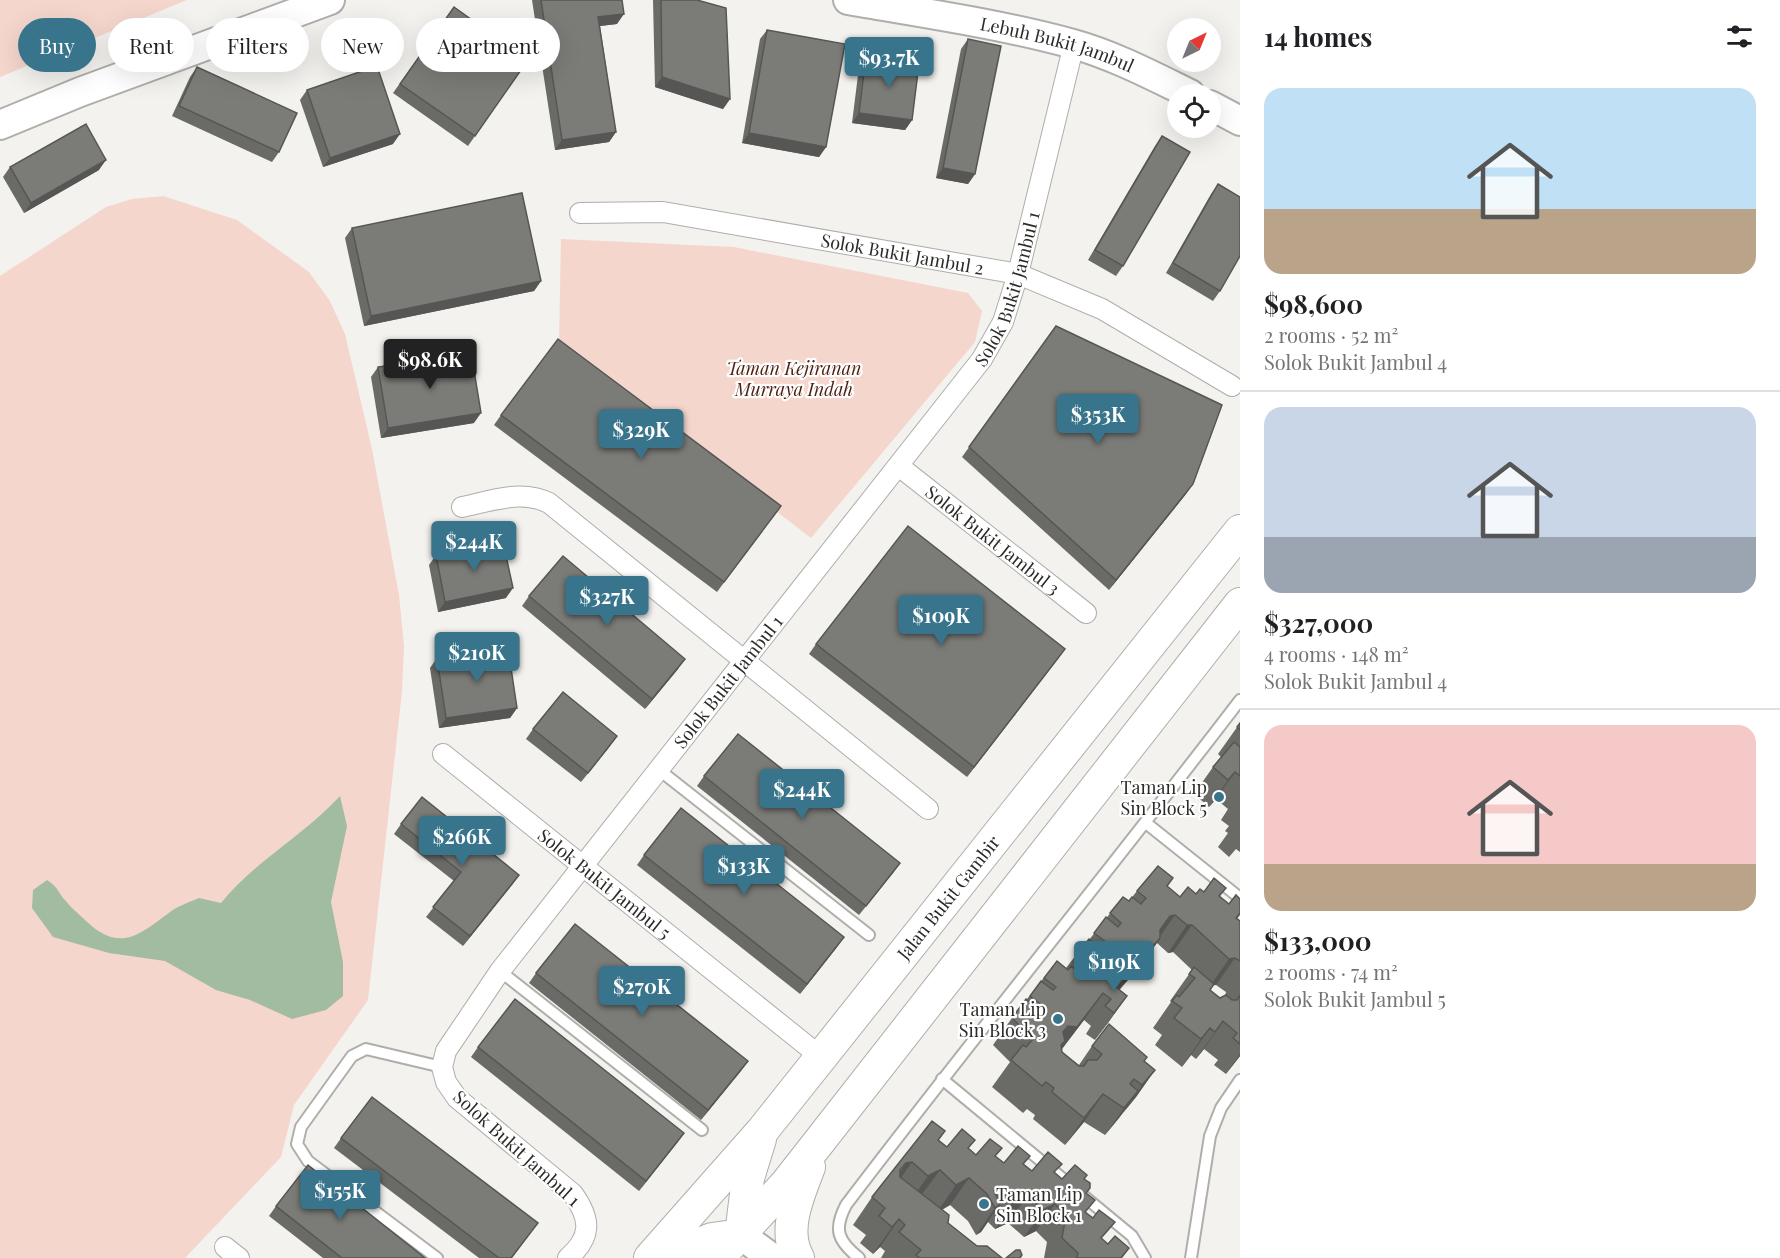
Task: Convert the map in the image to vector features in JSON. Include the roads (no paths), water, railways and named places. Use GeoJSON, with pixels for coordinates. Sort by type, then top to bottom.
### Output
{"type":"FeatureCollection","features":[{"type":"Feature","properties":{"kind":"main road"},"geometry":{"type":"LineString","coordinates":[[0,125],[80,92],[330,0]]}},
{"type":"Feature","properties":{"kind":"main road","name":"Lebuh Bukit Jambul"},"geometry":{"type":"LineString","coordinates":[[848,0],[937,15],[1074,44],[1170,84]]}},
{"type":"Feature","properties":{"kind":"main road"},"geometry":{"type":"LineString","coordinates":[[1221,111],[1240,121]]}},
{"type":"Feature","properties":{"kind":"main road","name":"Jalan Bukit Gambir"},"geometry":{"type":"LineString","coordinates":[[650,1258],[763,1130],[1240,531]]}},
{"type":"Feature","properties":{"kind":"main road"},"geometry":{"type":"LineString","coordinates":[[718,1258],[817,1144],[1240,604]]}},
{"type":"Feature","properties":{"kind":"main road"},"geometry":{"type":"LineString","coordinates":[[741,1234],[748,1178],[763,1130]]}},
{"type":"Feature","properties":{"kind":"main road"},"geometry":{"type":"LineString","coordinates":[[798,1258],[793,1250],[792,1214],[817,1144]]}},
{"type":"Feature","properties":{"kind":"main road"},"geometry":{"type":"LineString","coordinates":[[666,1258],[712,1239],[741,1234],[772,1258]]}},
{"type":"Feature","properties":{"kind":"street","name":"Solok Bukit Jambul 1"},"geometry":{"type":"LineString","coordinates":[[568,1258],[584,1238],[587,1225],[583,1208],[573,1194],[457,1098],[446,1082],[442,1067],[446,1051],[500,971],[581,866],[900,467],[982,359],[1003,322],[1018,274],[1074,44]]}},
{"type":"Feature","properties":{"kind":"street","name":"Solok Bukit Jambul 2"},"geometry":{"type":"LineString","coordinates":[[580,213],[663,212],[1018,274],[1102,309],[1232,386]]}},
{"type":"Feature","properties":{"kind":"street","name":"Solok Bukit Jambul 3"},"geometry":{"type":"LineString","coordinates":[[900,467],[1086,613]]}},
{"type":"Feature","properties":{"kind":"street"},"geometry":{"type":"LineString","coordinates":[[462,507],[522,495],[537,497],[549,504],[928,809]]}},
{"type":"Feature","properties":{"kind":"street","name":"Solok Bukit Jambul 5"},"geometry":{"type":"LineString","coordinates":[[443,754],[821,1057]]}},
{"type":"Feature","properties":{"kind":"lane"},"geometry":{"type":"LineString","coordinates":[[860,1258],[842,1241],[838,1230],[838,1220],[846,1205],[942,1078],[1146,823],[1240,699]]}},
{"type":"Feature","properties":{"kind":"lane"},"geometry":{"type":"LineString","coordinates":[[658,769],[869,935]]}},
{"type":"Feature","properties":{"kind":"lane"},"geometry":{"type":"LineString","coordinates":[[1146,823],[1240,898]]}},
{"type":"Feature","properties":{"kind":"lane"},"geometry":{"type":"LineString","coordinates":[[500,971],[702,1130]]}},
{"type":"Feature","properties":{"kind":"lane"},"geometry":{"type":"LineString","coordinates":[[437,1258],[308,1161],[297,1144],[301,1127],[352,1056],[366,1049],[442,1067]]}},
{"type":"Feature","properties":{"kind":"lane"},"geometry":{"type":"LineString","coordinates":[[942,1078],[1132,1236],[1145,1258]]}},
{"type":"Feature","properties":{"kind":"lane"},"geometry":{"type":"LineString","coordinates":[[1191,1258],[1210,1136],[1221,1108],[1240,1080]]}},
{"type":"Feature","properties":{"kind":"place","name":"Taman Lip Sin Block 5"},"geometry":{"type":"Point","coordinates":[1219,797]}},
{"type":"Feature","properties":{"kind":"place","name":"Taman Lip Sin Block 3"},"geometry":{"type":"Point","coordinates":[1058,1019]}},
{"type":"Feature","properties":{"kind":"place","name":"Taman Lip Sin Block 1"},"geometry":{"type":"Point","coordinates":[984,1204]}},
{"type":"Feature","properties":{"kind":"park label","name":"Taman Kejiranan Murraya Indah"},"geometry":{"type":"Point","coordinates":[794,378]}}]}
